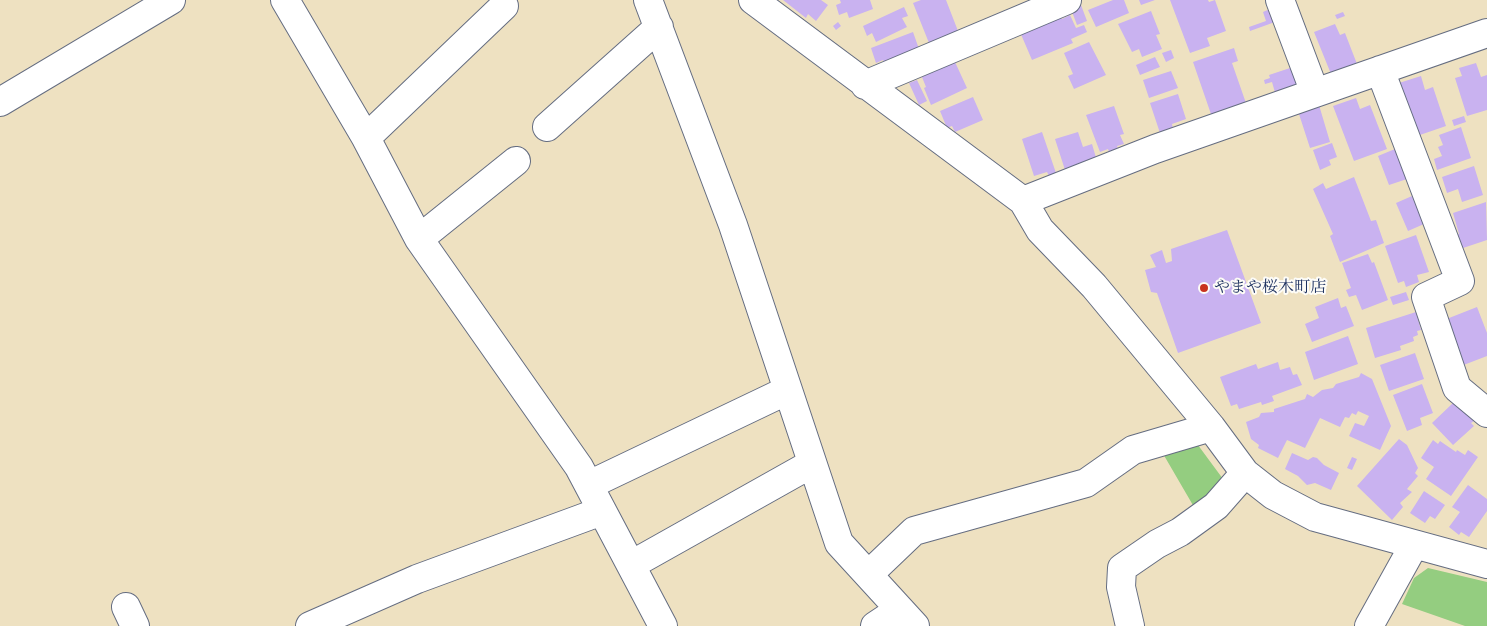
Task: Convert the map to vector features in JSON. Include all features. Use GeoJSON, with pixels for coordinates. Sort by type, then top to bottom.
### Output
{"type":"FeatureCollection","features":[{"type":"Feature","properties":{"kind":"street"},"geometry":{"type":"LineString","coordinates":[[0,102],[171,0]]}},
{"type":"Feature","properties":{"kind":"street"},"geometry":{"type":"LineString","coordinates":[[285,0],[366,138],[419,239],[579,467],[663,626]]}},
{"type":"Feature","properties":{"kind":"street"},"geometry":{"type":"LineString","coordinates":[[648,0],[733,225],[811,464],[839,542],[907,618],[875,626]]}},
{"type":"Feature","properties":{"kind":"street"},"geometry":{"type":"LineString","coordinates":[[753,0],[1023,202],[1040,230],[1094,286],[1211,427],[1245,472],[1273,495],[1315,518],[1487,564]]}},
{"type":"Feature","properties":{"kind":"street"},"geometry":{"type":"LineString","coordinates":[[865,85],[1068,0]]}},
{"type":"Feature","properties":{"kind":"street"},"geometry":{"type":"LineString","coordinates":[[1280,0],[1315,93]]}},
{"type":"Feature","properties":{"kind":"street"},"geometry":{"type":"LineString","coordinates":[[366,138],[504,6]]}},
{"type":"Feature","properties":{"kind":"street"},"geometry":{"type":"LineString","coordinates":[[547,128],[659,27]]}},
{"type":"Feature","properties":{"kind":"street"},"geometry":{"type":"LineString","coordinates":[[1023,202],[1155,149],[1487,33]]}},
{"type":"Feature","properties":{"kind":"street"},"geometry":{"type":"LineString","coordinates":[[1380,70],[1460,281],[1426,297],[1457,388],[1487,413]]}},
{"type":"Feature","properties":{"kind":"street"},"geometry":{"type":"LineString","coordinates":[[419,239],[516,161]]}},
{"type":"Feature","properties":{"kind":"street"},"geometry":{"type":"LineString","coordinates":[[589,485],[788,390]]}},
{"type":"Feature","properties":{"kind":"street"},"geometry":{"type":"LineString","coordinates":[[869,574],[914,531],[1086,483],[1133,450],[1211,427]]}},
{"type":"Feature","properties":{"kind":"street"},"geometry":{"type":"LineString","coordinates":[[631,566],[811,464]]}},
{"type":"Feature","properties":{"kind":"street"},"geometry":{"type":"LineString","coordinates":[[1130,626],[1121,587],[1122,568],[1156,544],[1180,532],[1216,506],[1245,472]]}},
{"type":"Feature","properties":{"kind":"street"},"geometry":{"type":"LineString","coordinates":[[310,626],[417,578],[602,511]]}},
{"type":"Feature","properties":{"kind":"street"},"geometry":{"type":"LineString","coordinates":[[1369,626],[1414,546]]}},
{"type":"Feature","properties":{"kind":"green space"},"geometry":{"type":"Polygon","coordinates":[[[1195,441],[1223,479],[1218,493],[1194,507],[1162,452],[1195,441]]]}},
{"type":"Feature","properties":{"kind":"green space"},"geometry":{"type":"Polygon","coordinates":[[[1428,568],[1487,582],[1487,626],[1465,626],[1402,604],[1414,578],[1428,568]]]}},
{"type":"Feature","properties":{"kind":"building"},"geometry":{"type":"Polygon","coordinates":[[[783,0],[821,0],[828,5],[816,21],[808,14],[806,18],[783,0]]]}},
{"type":"Feature","properties":{"kind":"building"},"geometry":{"type":"Polygon","coordinates":[[[840,0],[870,0],[873,9],[849,18],[847,12],[839,15],[836,5],[841,3],[840,0]]]}},
{"type":"Feature","properties":{"kind":"building"},"geometry":{"type":"Polygon","coordinates":[[[921,0],[946,0],[958,31],[939,38],[941,43],[931,48],[913,3],[921,0]]]}},
{"type":"Feature","properties":{"kind":"building"},"geometry":{"type":"Polygon","coordinates":[[[1113,0],[1124,0],[1129,13],[1096,27],[1088,10],[1113,0]]]}},
{"type":"Feature","properties":{"kind":"building"},"geometry":{"type":"Polygon","coordinates":[[[1139,0],[1155,0],[1141,5],[1139,0]]]}},
{"type":"Feature","properties":{"kind":"building"},"geometry":{"type":"Polygon","coordinates":[[[1170,0],[1208,0],[1209,2],[1215,0],[1226,31],[1207,38],[1210,46],[1190,53],[1170,0]]]}},
{"type":"Feature","properties":{"kind":"building"},"geometry":{"type":"Polygon","coordinates":[[[1081,5],[1087,21],[1077,25],[1071,9],[1081,5]]]}},
{"type":"Feature","properties":{"kind":"building"},"geometry":{"type":"Polygon","coordinates":[[[904,7],[908,16],[902,18],[907,27],[876,42],[872,33],[867,36],[863,26],[904,7]]]}},
{"type":"Feature","properties":{"kind":"building"},"geometry":{"type":"Polygon","coordinates":[[[1270,9],[1275,22],[1250,31],[1249,27],[1266,21],[1263,12],[1270,9]]]}},
{"type":"Feature","properties":{"kind":"building"},"geometry":{"type":"Polygon","coordinates":[[[1151,11],[1160,34],[1156,35],[1162,49],[1142,57],[1139,49],[1132,52],[1118,24],[1151,11]]]}},
{"type":"Feature","properties":{"kind":"building"},"geometry":{"type":"Polygon","coordinates":[[[1343,12],[1345,16],[1337,19],[1335,15],[1343,12]]]}},
{"type":"Feature","properties":{"kind":"building"},"geometry":{"type":"Polygon","coordinates":[[[1070,15],[1076,28],[1084,25],[1087,32],[1071,39],[1073,43],[1032,60],[1020,32],[1061,16],[1062,19],[1070,15]]]}},
{"type":"Feature","properties":{"kind":"building"},"geometry":{"type":"Polygon","coordinates":[[[838,22],[841,26],[836,30],[833,26],[838,22]]]}},
{"type":"Feature","properties":{"kind":"building"},"geometry":{"type":"Polygon","coordinates":[[[1335,24],[1340,35],[1345,33],[1357,64],[1331,74],[1314,32],[1335,24]]]}},
{"type":"Feature","properties":{"kind":"building"},"geometry":{"type":"Polygon","coordinates":[[[913,32],[919,49],[886,65],[883,60],[876,63],[871,48],[913,32]]]}},
{"type":"Feature","properties":{"kind":"building"},"geometry":{"type":"Polygon","coordinates":[[[1089,42],[1106,75],[1074,89],[1068,76],[1073,74],[1064,53],[1089,42]]]}},
{"type":"Feature","properties":{"kind":"building"},"geometry":{"type":"Polygon","coordinates":[[[1234,48],[1238,61],[1232,63],[1247,106],[1212,117],[1193,62],[1234,48]]]}},
{"type":"Feature","properties":{"kind":"building"},"geometry":{"type":"Polygon","coordinates":[[[1171,50],[1174,58],[1166,62],[1162,53],[1171,50]]]}},
{"type":"Feature","properties":{"kind":"building"},"geometry":{"type":"Polygon","coordinates":[[[1155,57],[1160,67],[1140,75],[1136,65],[1155,57]]]}},
{"type":"Feature","properties":{"kind":"building"},"geometry":{"type":"Polygon","coordinates":[[[955,62],[967,88],[931,105],[922,77],[955,62]]]}},
{"type":"Feature","properties":{"kind":"building"},"geometry":{"type":"Polygon","coordinates":[[[1476,63],[1481,77],[1487,75],[1487,110],[1467,116],[1455,78],[1462,76],[1459,68],[1476,63]]]}},
{"type":"Feature","properties":{"kind":"building"},"geometry":{"type":"Polygon","coordinates":[[[1293,67],[1298,85],[1276,96],[1272,82],[1265,84],[1264,80],[1270,78],[1269,75],[1293,67]]]}},
{"type":"Feature","properties":{"kind":"building"},"geometry":{"type":"Polygon","coordinates":[[[1171,71],[1178,88],[1149,98],[1143,80],[1171,71]]]}},
{"type":"Feature","properties":{"kind":"building"},"geometry":{"type":"Polygon","coordinates":[[[1421,76],[1425,90],[1433,87],[1446,126],[1417,136],[1399,83],[1421,76]]]}},
{"type":"Feature","properties":{"kind":"building"},"geometry":{"type":"Polygon","coordinates":[[[917,80],[927,101],[919,105],[909,83],[917,80]]]}},
{"type":"Feature","properties":{"kind":"building"},"geometry":{"type":"Polygon","coordinates":[[[1178,94],[1186,119],[1172,124],[1173,129],[1160,133],[1150,103],[1178,94]]]}},
{"type":"Feature","properties":{"kind":"building"},"geometry":{"type":"Polygon","coordinates":[[[973,97],[983,120],[955,132],[952,126],[947,128],[940,111],[973,97]]]}},
{"type":"Feature","properties":{"kind":"building"},"geometry":{"type":"Polygon","coordinates":[[[1356,98],[1360,109],[1370,105],[1387,149],[1354,161],[1333,106],[1356,98]]]}},
{"type":"Feature","properties":{"kind":"building"},"geometry":{"type":"Polygon","coordinates":[[[1319,105],[1330,142],[1310,148],[1298,111],[1319,105]]]}},
{"type":"Feature","properties":{"kind":"building"},"geometry":{"type":"Polygon","coordinates":[[[1114,106],[1124,134],[1120,135],[1124,144],[1117,146],[1119,152],[1110,155],[1108,149],[1100,152],[1086,115],[1114,106]]]}},
{"type":"Feature","properties":{"kind":"building"},"geometry":{"type":"Polygon","coordinates":[[[1464,116],[1466,122],[1454,126],[1452,120],[1464,116]]]}},
{"type":"Feature","properties":{"kind":"building"},"geometry":{"type":"Polygon","coordinates":[[[1461,127],[1471,158],[1437,170],[1434,159],[1442,156],[1438,147],[1443,145],[1439,135],[1461,127]]]}},
{"type":"Feature","properties":{"kind":"building"},"geometry":{"type":"Polygon","coordinates":[[[1042,132],[1056,173],[1049,176],[1047,172],[1034,176],[1022,139],[1042,132]]]}},
{"type":"Feature","properties":{"kind":"building"},"geometry":{"type":"Polygon","coordinates":[[[1078,132],[1083,147],[1092,144],[1097,161],[1065,170],[1055,139],[1078,132]]]}},
{"type":"Feature","properties":{"kind":"building"},"geometry":{"type":"Polygon","coordinates":[[[1332,143],[1337,157],[1329,160],[1331,165],[1320,170],[1313,150],[1332,143]]]}},
{"type":"Feature","properties":{"kind":"building"},"geometry":{"type":"Polygon","coordinates":[[[1395,149],[1407,179],[1389,185],[1378,156],[1395,149]]]}},
{"type":"Feature","properties":{"kind":"building"},"geometry":{"type":"Polygon","coordinates":[[[1474,166],[1483,195],[1462,202],[1458,189],[1447,193],[1442,177],[1474,166]]]}},
{"type":"Feature","properties":{"kind":"building"},"geometry":{"type":"Polygon","coordinates":[[[1354,177],[1371,221],[1376,220],[1384,243],[1340,262],[1330,236],[1333,234],[1313,189],[1323,183],[1326,189],[1354,177]]]}},
{"type":"Feature","properties":{"kind":"building"},"geometry":{"type":"Polygon","coordinates":[[[1412,196],[1424,224],[1408,231],[1396,203],[1412,196]]]}},
{"type":"Feature","properties":{"kind":"building"},"geometry":{"type":"Polygon","coordinates":[[[1486,202],[1487,240],[1460,249],[1455,235],[1459,234],[1453,213],[1486,202]]]}},
{"type":"Feature","properties":{"kind":"building"},"geometry":{"type":"Polygon","coordinates":[[[1227,230],[1261,323],[1178,353],[1157,293],[1151,292],[1145,270],[1156,267],[1150,255],[1162,250],[1166,263],[1172,261],[1171,249],[1227,230]]]}},
{"type":"Feature","properties":{"kind":"building"},"geometry":{"type":"Polygon","coordinates":[[[1416,235],[1429,272],[1417,275],[1419,282],[1406,287],[1404,281],[1398,283],[1385,246],[1416,235]]]}},
{"type":"Feature","properties":{"kind":"building"},"geometry":{"type":"Polygon","coordinates":[[[1368,254],[1372,263],[1374,262],[1388,300],[1362,310],[1356,295],[1349,297],[1346,290],[1351,288],[1342,263],[1368,254]]]}},
{"type":"Feature","properties":{"kind":"building"},"geometry":{"type":"Polygon","coordinates":[[[1406,292],[1409,300],[1393,305],[1390,297],[1406,292]]]}},
{"type":"Feature","properties":{"kind":"building"},"geometry":{"type":"Polygon","coordinates":[[[1338,298],[1341,308],[1346,306],[1354,326],[1312,342],[1305,324],[1319,318],[1315,307],[1338,298]]]}},
{"type":"Feature","properties":{"kind":"building"},"geometry":{"type":"Polygon","coordinates":[[[1477,307],[1487,333],[1487,356],[1461,366],[1444,320],[1477,307]]]}},
{"type":"Feature","properties":{"kind":"building"},"geometry":{"type":"Polygon","coordinates":[[[1416,312],[1421,330],[1417,331],[1418,335],[1413,337],[1414,341],[1400,346],[1401,350],[1375,358],[1366,328],[1416,312]]]}},
{"type":"Feature","properties":{"kind":"building"},"geometry":{"type":"Polygon","coordinates":[[[1348,336],[1358,364],[1314,380],[1305,352],[1348,336]]]}},
{"type":"Feature","properties":{"kind":"building"},"geometry":{"type":"Polygon","coordinates":[[[1415,353],[1424,379],[1389,391],[1380,365],[1415,353]]]}},
{"type":"Feature","properties":{"kind":"building"},"geometry":{"type":"Polygon","coordinates":[[[1278,362],[1280,370],[1290,367],[1293,375],[1297,374],[1302,385],[1272,396],[1274,401],[1262,405],[1261,402],[1239,409],[1237,404],[1231,406],[1220,377],[1256,364],[1258,369],[1278,362]]]}},
{"type":"Feature","properties":{"kind":"building"},"geometry":{"type":"Polygon","coordinates":[[[1361,373],[1372,379],[1391,426],[1380,450],[1349,436],[1355,423],[1364,426],[1369,416],[1358,411],[1356,415],[1352,413],[1349,418],[1345,417],[1340,427],[1320,418],[1305,448],[1287,440],[1278,458],[1258,448],[1259,445],[1251,439],[1246,422],[1259,417],[1261,413],[1274,412],[1274,409],[1305,399],[1307,394],[1313,397],[1322,390],[1333,388],[1336,384],[1359,377],[1361,373]]]}},
{"type":"Feature","properties":{"kind":"building"},"geometry":{"type":"Polygon","coordinates":[[[1422,384],[1433,413],[1420,418],[1422,425],[1407,431],[1393,395],[1422,384]]]}},
{"type":"Feature","properties":{"kind":"building"},"geometry":{"type":"Polygon","coordinates":[[[1453,403],[1474,421],[1471,423],[1474,426],[1453,445],[1432,423],[1453,403]]]}},
{"type":"Feature","properties":{"kind":"building"},"geometry":{"type":"Polygon","coordinates":[[[1399,439],[1407,445],[1418,468],[1415,473],[1418,476],[1407,489],[1412,492],[1400,503],[1403,507],[1392,520],[1357,486],[1399,439]]]}},
{"type":"Feature","properties":{"kind":"building"},"geometry":{"type":"Polygon","coordinates":[[[1433,440],[1438,444],[1440,441],[1456,452],[1457,450],[1465,455],[1468,450],[1478,457],[1451,496],[1426,479],[1434,467],[1421,458],[1433,440]]]}},
{"type":"Feature","properties":{"kind":"building"},"geometry":{"type":"Polygon","coordinates":[[[1292,453],[1308,460],[1313,457],[1317,458],[1324,465],[1339,473],[1331,490],[1315,483],[1307,485],[1298,476],[1285,469],[1292,453]]]}},
{"type":"Feature","properties":{"kind":"building"},"geometry":{"type":"Polygon","coordinates":[[[1352,457],[1357,459],[1352,470],[1347,468],[1352,457]]]}},
{"type":"Feature","properties":{"kind":"building"},"geometry":{"type":"Polygon","coordinates":[[[1468,485],[1487,499],[1487,511],[1469,537],[1461,532],[1459,535],[1449,527],[1460,512],[1452,507],[1468,485]]]}},
{"type":"Feature","properties":{"kind":"building"},"geometry":{"type":"Polygon","coordinates":[[[1424,491],[1445,505],[1435,519],[1430,516],[1425,523],[1410,513],[1424,491]]]}},
{"type":"Feature","properties":{"kind":"place","name":"やまや桜木町店"},"geometry":{"type":"Point","coordinates":[1204,288]}}]}
